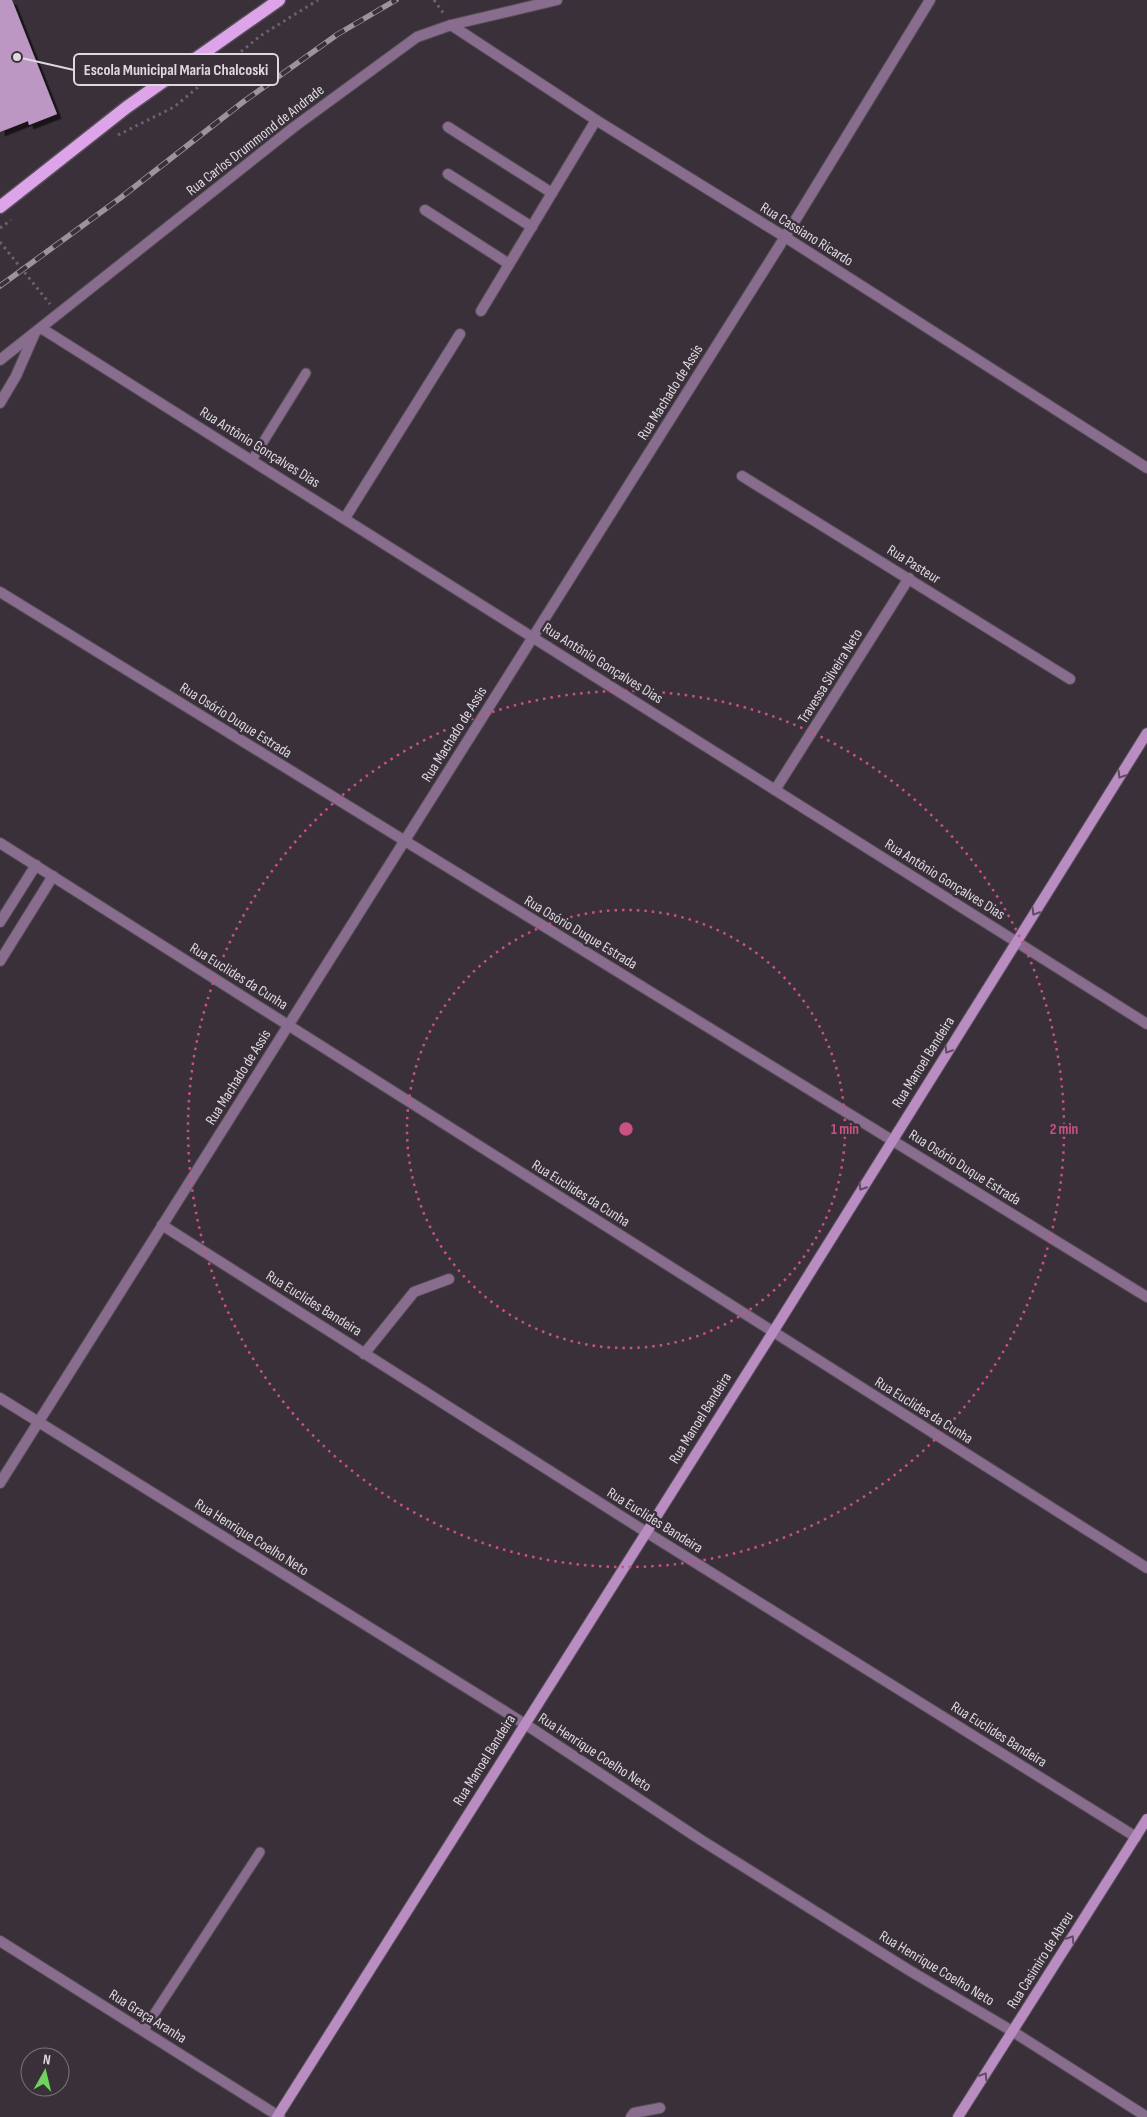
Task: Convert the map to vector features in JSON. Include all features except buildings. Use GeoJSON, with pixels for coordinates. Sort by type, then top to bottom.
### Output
{"type":"FeatureCollection","features":[{"type":"Feature","properties":{"kind":"main road"},"geometry":{"type":"LineString","coordinates":[[0,207],[127,107],[279,0]]}},
{"type":"Feature","properties":{"kind":"street","name":"Rua Carlos Drummond de Andrade"},"geometry":{"type":"LineString","coordinates":[[0,360],[302,121],[417,37],[451,25],[557,0]]}},
{"type":"Feature","properties":{"kind":"street","name":"Rua Machado de Assis"},"geometry":{"type":"LineString","coordinates":[[0,1483],[785,237],[930,0]]}},
{"type":"Feature","properties":{"kind":"street","name":"Rua Cassiano Ricardo"},"geometry":{"type":"LineString","coordinates":[[451,25],[596,120],[785,237],[1147,468]]}},
{"type":"Feature","properties":{"kind":"street"},"geometry":{"type":"LineString","coordinates":[[481,311],[596,120]]}},
{"type":"Feature","properties":{"kind":"street"},"geometry":{"type":"LineString","coordinates":[[448,127],[552,193]]}},
{"type":"Feature","properties":{"kind":"street"},"geometry":{"type":"LineString","coordinates":[[448,174],[532,227]]}},
{"type":"Feature","properties":{"kind":"street"},"geometry":{"type":"LineString","coordinates":[[425,210],[509,264]]}},
{"type":"Feature","properties":{"kind":"street"},"geometry":{"type":"LineString","coordinates":[[0,403],[16,376],[38,331]]}},
{"type":"Feature","properties":{"kind":"street","name":"Rua Antônio Gonçalves Dias"},"geometry":{"type":"LineString","coordinates":[[38,331],[345,518],[1147,1024]]}},
{"type":"Feature","properties":{"kind":"street"},"geometry":{"type":"LineString","coordinates":[[345,518],[460,334]]}},
{"type":"Feature","properties":{"kind":"street","name":"Rua Pasteur"},"geometry":{"type":"LineString","coordinates":[[742,476],[1070,679]]}},
{"type":"Feature","properties":{"kind":"street","name":"Travessa Silveira Neto"},"geometry":{"type":"LineString","coordinates":[[775,790],[909,578]]}},
{"type":"Feature","properties":{"kind":"street","name":"Rua Osório Duque Estrada"},"geometry":{"type":"LineString","coordinates":[[0,592],[404,842],[892,1138],[1147,1297]]}},
{"type":"Feature","properties":{"kind":"street","name":"Rua Manoel Bandeira"},"geometry":{"type":"LineString","coordinates":[[278,2116],[1016,941],[1144,745],[1147,734]]}},
{"type":"Feature","properties":{"kind":"street","name":"Rua Euclides da Cunha"},"geometry":{"type":"LineString","coordinates":[[0,843],[1147,1568]]}},
{"type":"Feature","properties":{"kind":"street"},"geometry":{"type":"LineString","coordinates":[[0,922],[36,865]]}},
{"type":"Feature","properties":{"kind":"street"},"geometry":{"type":"LineString","coordinates":[[0,960],[53,876]]}},
{"type":"Feature","properties":{"kind":"street","name":"Rua Euclides Bandeira"},"geometry":{"type":"LineString","coordinates":[[162,1225],[646,1532],[1136,1837]]}},
{"type":"Feature","properties":{"kind":"street"},"geometry":{"type":"LineString","coordinates":[[364,1354],[414,1292],[449,1279]]}},
{"type":"Feature","properties":{"kind":"street","name":"Rua Henrique Coelho Neto"},"geometry":{"type":"LineString","coordinates":[[0,1398],[525,1724],[701,1840],[907,1969],[1012,2031],[1147,2117]]}},
{"type":"Feature","properties":{"kind":"street","name":"Rua Casimiro de Abreu"},"geometry":{"type":"LineString","coordinates":[[958,2117],[1147,1819]]}},
{"type":"Feature","properties":{"kind":"street","name":"Rua Graça Aranha"},"geometry":{"type":"LineString","coordinates":[[0,1941],[278,2116]]}},
{"type":"Feature","properties":{"kind":"street"},"geometry":{"type":"LineString","coordinates":[[631,2117],[634,2113],[660,2108]]}},
{"type":"Feature","properties":{"kind":"lane"},"geometry":{"type":"LineString","coordinates":[[252,460],[306,373]]}},
{"type":"Feature","properties":{"kind":"lane"},"geometry":{"type":"LineString","coordinates":[[143,2031],[260,1852]]}},
{"type":"Feature","properties":{"kind":"path"},"geometry":{"type":"LineString","coordinates":[[112,140],[174,107],[260,36],[318,0]]}},
{"type":"Feature","properties":{"kind":"path"},"geometry":{"type":"LineString","coordinates":[[0,228],[15,217]]}},
{"type":"Feature","properties":{"kind":"path"},"geometry":{"type":"LineString","coordinates":[[0,242],[58,313]]}},
{"type":"Feature","properties":{"kind":"railway"},"geometry":{"type":"LineString","coordinates":[[0,286],[119,199],[243,102],[338,34],[396,0]]}},
{"type":"Feature","properties":{"kind":"place","name":"Escola Municipal Maria Chalcoski"},"geometry":{"type":"Point","coordinates":[17,57]}}]}
